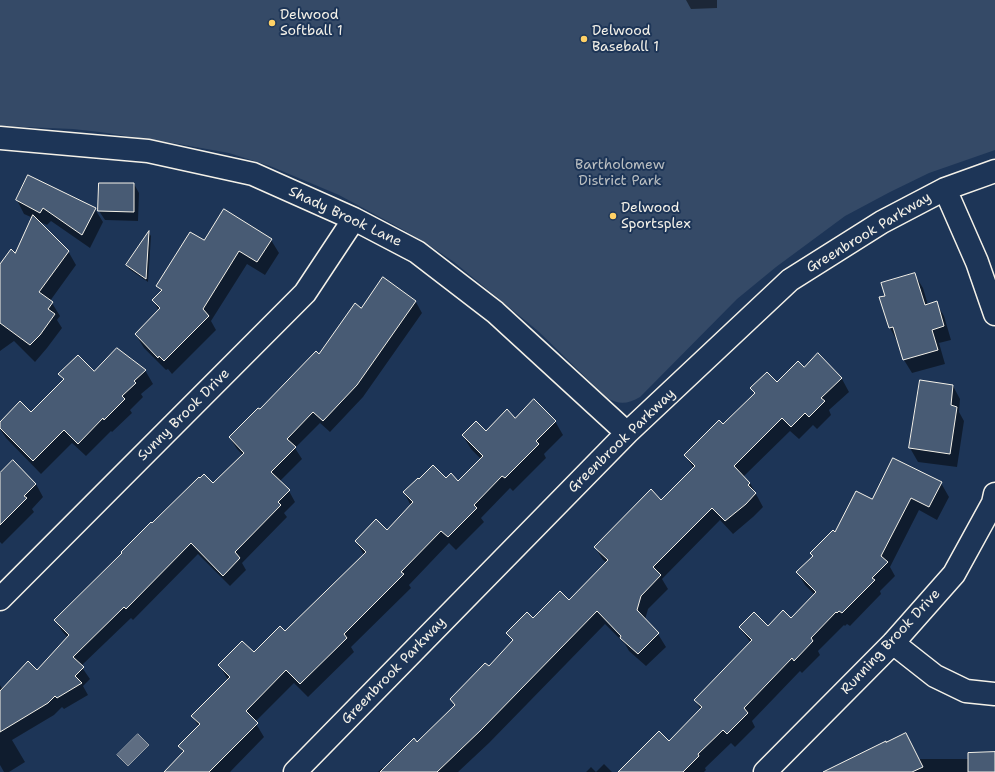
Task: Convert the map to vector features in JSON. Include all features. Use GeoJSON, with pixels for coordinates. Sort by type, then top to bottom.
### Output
{"type":"FeatureCollection","features":[{"type":"Feature","properties":{"kind":"street","name":"Shady Brook Lane"},"geometry":{"type":"LineString","coordinates":[[0,138],[148,150],[253,174],[354,219],[417,252],[495,312],[627,433]]}},
{"type":"Feature","properties":{"kind":"street","name":"Greenbrook Parkway"},"geometry":{"type":"LineString","coordinates":[[295,772],[627,433],[790,280],[882,222],[945,189],[995,171]]}},
{"type":"Feature","properties":{"kind":"street"},"geometry":{"type":"LineString","coordinates":[[945,189],[977,262],[995,314]]}},
{"type":"Feature","properties":{"kind":"street","name":"Sunny Brook Drive"},"geometry":{"type":"LineString","coordinates":[[0,599],[305,293],[354,219]]}},
{"type":"Feature","properties":{"kind":"street","name":"Running Brook Drive"},"geometry":{"type":"LineString","coordinates":[[764,772],[893,643],[954,574],[993,503],[995,494]]}},
{"type":"Feature","properties":{"kind":"street"},"geometry":{"type":"LineString","coordinates":[[893,643],[935,676],[966,691],[995,694]]}},
{"type":"Feature","properties":{"kind":"green space","name":"Bartholomew District Park"},"geometry":{"type":"Polygon","coordinates":[[[0,0],[995,0],[995,150],[929,173],[845,216],[776,267],[737,299],[640,397],[631,401],[620,403],[607,398],[538,331],[454,262],[400,228],[339,195],[270,166],[229,153],[100,132],[73,129],[0,126],[0,0]]]}},
{"type":"Feature","properties":{"kind":"shaded area"},"geometry":{"type":"Polygon","coordinates":[[[138,734],[149,745],[128,766],[117,755],[138,734]]]}},
{"type":"Feature","properties":{"kind":"building"},"geometry":{"type":"Polygon","coordinates":[[[28,175],[96,208],[82,235],[43,208],[40,213],[16,200],[28,175]]]}},
{"type":"Feature","properties":{"kind":"building"},"geometry":{"type":"Polygon","coordinates":[[[99,183],[134,183],[134,212],[98,211],[99,183]]]}},
{"type":"Feature","properties":{"kind":"building"},"geometry":{"type":"Polygon","coordinates":[[[224,209],[272,239],[257,262],[239,251],[203,309],[209,316],[164,361],[159,356],[158,358],[135,334],[160,308],[152,300],[162,290],[156,286],[190,232],[204,240],[224,209]]]}},
{"type":"Feature","properties":{"kind":"building"},"geometry":{"type":"Polygon","coordinates":[[[33,215],[69,251],[39,292],[53,302],[48,309],[55,314],[40,335],[30,345],[0,323],[0,264],[11,249],[15,253],[33,215]]]}},
{"type":"Feature","properties":{"kind":"building"},"geometry":{"type":"Polygon","coordinates":[[[149,231],[146,279],[126,265],[149,231]]]}},
{"type":"Feature","properties":{"kind":"building"},"geometry":{"type":"Polygon","coordinates":[[[915,273],[925,305],[937,301],[944,326],[932,330],[938,350],[903,360],[893,327],[889,328],[879,297],[885,296],[881,283],[915,273]]]}},
{"type":"Feature","properties":{"kind":"building"},"geometry":{"type":"Polygon","coordinates":[[[383,277],[416,301],[357,385],[323,421],[313,412],[287,439],[296,447],[271,472],[290,490],[278,502],[281,505],[235,552],[240,558],[223,576],[191,543],[126,609],[124,607],[73,657],[84,667],[75,676],[82,683],[57,698],[55,696],[48,703],[0,732],[0,691],[28,661],[37,670],[69,635],[54,620],[151,522],[152,523],[199,477],[200,478],[204,474],[213,483],[244,453],[229,437],[258,408],[260,409],[316,351],[319,354],[355,303],[361,308],[383,277]]]}},
{"type":"Feature","properties":{"kind":"building"},"geometry":{"type":"Polygon","coordinates":[[[117,348],[146,370],[134,381],[136,383],[122,396],[125,399],[104,420],[103,418],[78,444],[64,430],[33,461],[0,428],[0,422],[20,401],[31,412],[64,379],[58,374],[78,355],[94,371],[117,348]]]}},
{"type":"Feature","properties":{"kind":"building"},"geometry":{"type":"Polygon","coordinates":[[[818,353],[842,378],[821,398],[825,401],[809,417],[805,413],[791,427],[782,418],[734,466],[750,483],[748,485],[756,493],[746,504],[725,521],[712,508],[653,567],[661,575],[641,596],[637,610],[659,633],[638,654],[620,638],[621,636],[597,611],[481,730],[437,772],[380,772],[414,738],[417,742],[455,705],[450,699],[485,663],[489,666],[513,640],[506,633],[527,612],[533,618],[560,591],[569,600],[608,560],[594,547],[651,489],[661,500],[695,466],[684,455],[719,420],[723,424],[755,393],[750,388],[767,372],[777,382],[798,361],[804,367],[818,353]]]}},
{"type":"Feature","properties":{"kind":"building"},"geometry":{"type":"Polygon","coordinates":[[[920,380],[953,385],[951,405],[957,407],[950,454],[909,448],[920,380]]]}},
{"type":"Feature","properties":{"kind":"building"},"geometry":{"type":"Polygon","coordinates":[[[534,399],[556,421],[536,441],[539,444],[505,478],[502,476],[474,505],[477,508],[448,537],[441,531],[401,572],[404,574],[344,634],[347,638],[300,684],[286,670],[246,711],[258,723],[209,772],[164,772],[184,751],[178,746],[200,724],[191,716],[230,677],[218,665],[242,641],[254,652],[280,626],[285,631],[366,552],[355,541],[376,519],[387,530],[413,502],[403,492],[433,465],[446,478],[451,473],[458,481],[483,456],[462,435],[476,421],[486,431],[507,409],[515,418],[534,399]]]}},
{"type":"Feature","properties":{"kind":"building"},"geometry":{"type":"Polygon","coordinates":[[[893,458],[942,482],[929,507],[911,498],[881,556],[888,562],[872,578],[875,580],[842,613],[839,611],[837,613],[836,612],[811,638],[813,641],[794,661],[792,658],[744,708],[748,713],[727,734],[723,730],[698,754],[699,756],[683,772],[618,772],[659,731],[669,741],[702,707],[694,700],[752,640],[739,627],[754,612],[768,626],[783,610],[791,618],[816,592],[796,572],[813,556],[810,553],[833,530],[835,532],[856,491],[872,499],[893,458]]]}},
{"type":"Feature","properties":{"kind":"building"},"geometry":{"type":"Polygon","coordinates":[[[13,460],[36,484],[24,496],[27,498],[0,525],[0,473],[13,460]]]}},
{"type":"Feature","properties":{"kind":"building"},"geometry":{"type":"Polygon","coordinates":[[[906,733],[923,767],[912,772],[823,772],[886,741],[906,733]]]}},
{"type":"Feature","properties":{"kind":"building"},"geometry":{"type":"Polygon","coordinates":[[[995,752],[995,772],[968,772],[968,753],[995,752]]]}},
{"type":"Feature","properties":{"kind":"place","name":"Delwood Softball 1"},"geometry":{"type":"Point","coordinates":[272,23]}},
{"type":"Feature","properties":{"kind":"place","name":"Delwood Baseball 1"},"geometry":{"type":"Point","coordinates":[584,39]}},
{"type":"Feature","properties":{"kind":"place","name":"Delwood Sportsplex"},"geometry":{"type":"Point","coordinates":[613,216]}}]}
